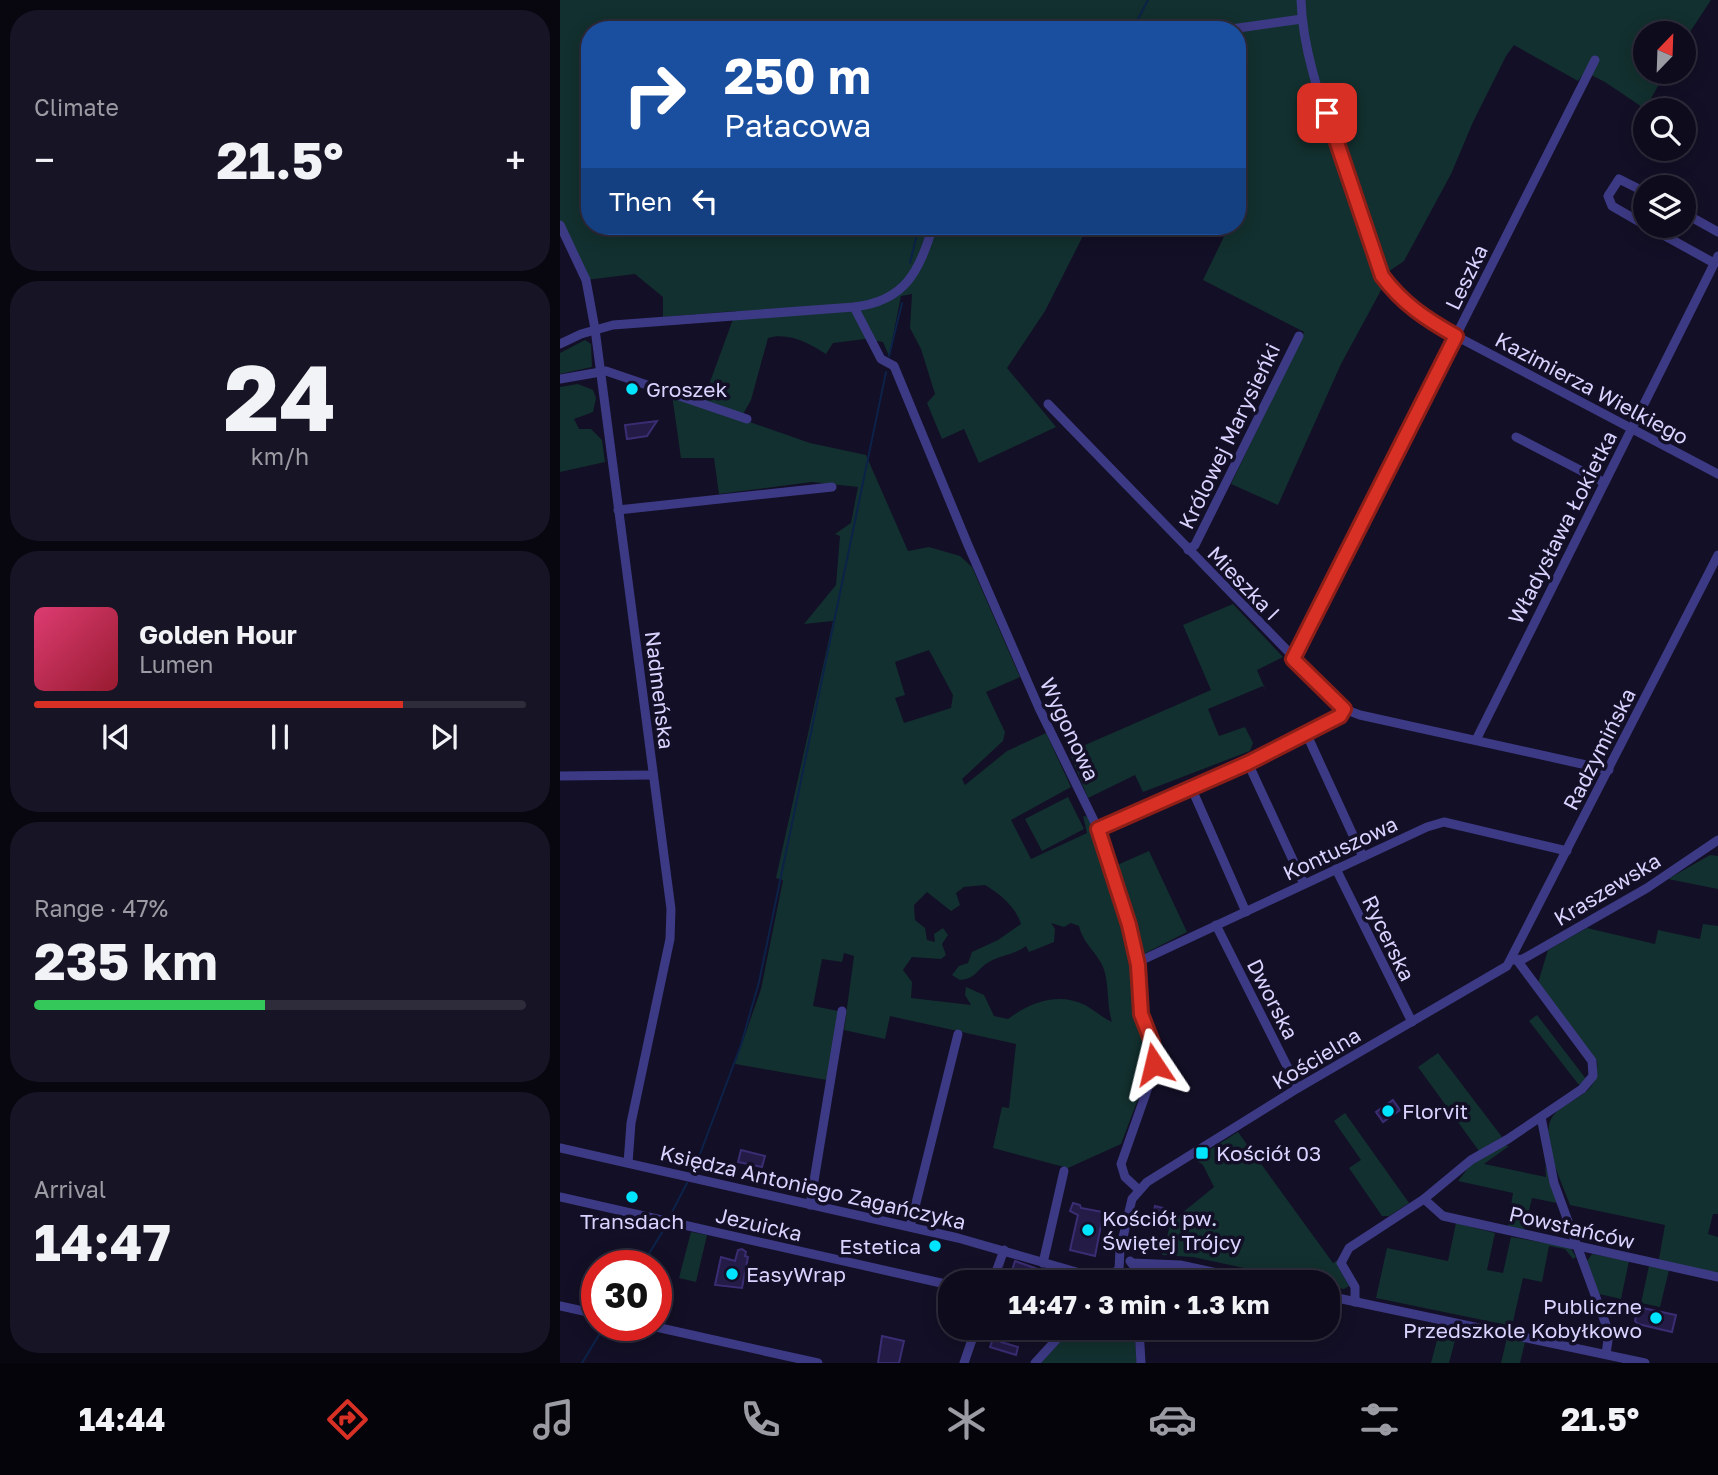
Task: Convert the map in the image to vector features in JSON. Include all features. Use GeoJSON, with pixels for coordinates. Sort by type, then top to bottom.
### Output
{"type":"FeatureCollection","features":[{"type":"Feature","properties":{"kind":"street","name":"Kazimierza Wielkiego"},"geometry":{"type":"LineString","coordinates":[[1301,0],[1311,64],[1382,276],[1399,298],[1415,313],[1456,336],[1718,474]]}},
{"type":"Feature","properties":{"kind":"street"},"geometry":{"type":"LineString","coordinates":[[1246,27],[1302,19]]}},
{"type":"Feature","properties":{"kind":"street","name":"Leszka"},"geometry":{"type":"LineString","coordinates":[[1293,659],[1595,60]]}},
{"type":"Feature","properties":{"kind":"street"},"geometry":{"type":"LineString","coordinates":[[1633,186],[1619,179],[1608,196],[1612,206],[1633,218]]}},
{"type":"Feature","properties":{"kind":"street"},"geometry":{"type":"LineString","coordinates":[[1696,220],[1718,232]]}},
{"type":"Feature","properties":{"kind":"street","name":"Nadmeńska"},"geometry":{"type":"LineString","coordinates":[[560,225],[586,280],[595,329],[671,929],[631,1123],[628,1163]]}},
{"type":"Feature","properties":{"kind":"street"},"geometry":{"type":"LineString","coordinates":[[560,344],[595,329],[625,323],[854,307],[879,302],[905,284],[918,267],[930,235]]}},
{"type":"Feature","properties":{"kind":"street"},"geometry":{"type":"LineString","coordinates":[[1673,238],[1716,259]]}},
{"type":"Feature","properties":{"kind":"street","name":"Władysława Łokietka"},"geometry":{"type":"LineString","coordinates":[[1476,740],[1716,259]]}},
{"type":"Feature","properties":{"kind":"street","name":"Wygonowa"},"geometry":{"type":"LineString","coordinates":[[854,307],[881,359],[894,366],[1039,708],[1098,829],[1129,925],[1138,962],[1141,1014],[1155,1054],[1144,1100],[1122,1156],[1123,1172],[1136,1187]]}},
{"type":"Feature","properties":{"kind":"street","name":"Królowej Marysieńki"},"geometry":{"type":"LineString","coordinates":[[1188,550],[1195,545],[1299,336]]}},
{"type":"Feature","properties":{"kind":"street"},"geometry":{"type":"LineString","coordinates":[[560,379],[600,372],[622,376],[747,419]]}},
{"type":"Feature","properties":{"kind":"street","name":"Mieszka I"},"geometry":{"type":"LineString","coordinates":[[1048,404],[1344,709],[1360,715],[1609,770]]}},
{"type":"Feature","properties":{"kind":"street"},"geometry":{"type":"LineString","coordinates":[[1516,437],[1603,482]]}},
{"type":"Feature","properties":{"kind":"street"},"geometry":{"type":"LineString","coordinates":[[618,510],[832,487]]}},
{"type":"Feature","properties":{"kind":"street","name":"Radzymińska"},"geometry":{"type":"LineString","coordinates":[[1514,960],[1718,555]]}},
{"type":"Feature","properties":{"kind":"street"},"geometry":{"type":"LineString","coordinates":[[1098,829],[1307,735],[1337,720],[1344,709]]}},
{"type":"Feature","properties":{"kind":"street"},"geometry":{"type":"LineString","coordinates":[[1307,735],[1363,857]]}},
{"type":"Feature","properties":{"kind":"street"},"geometry":{"type":"LineString","coordinates":[[1248,763],[1304,884]]}},
{"type":"Feature","properties":{"kind":"street"},"geometry":{"type":"LineString","coordinates":[[560,776],[653,775]]}},
{"type":"Feature","properties":{"kind":"street"},"geometry":{"type":"LineString","coordinates":[[1191,787],[1245,912]]}},
{"type":"Feature","properties":{"kind":"street","name":"Kontuszowa"},"geometry":{"type":"LineString","coordinates":[[1138,962],[1336,869],[1444,822],[1567,851]]}},
{"type":"Feature","properties":{"kind":"street","name":"Kraszewska"},"geometry":{"type":"LineString","coordinates":[[1514,960],[1523,960],[1647,888],[1718,840]]}},
{"type":"Feature","properties":{"kind":"street","name":"Rycerska"},"geometry":{"type":"LineString","coordinates":[[1336,869],[1412,1022]]}},
{"type":"Feature","properties":{"kind":"street","name":"Dworska"},"geometry":{"type":"LineString","coordinates":[[1216,925],[1298,1088]]}},
{"type":"Feature","properties":{"kind":"street"},"geometry":{"type":"LineString","coordinates":[[1355,1302],[1357,1293],[1341,1263],[1346,1251],[1424,1199],[1471,1160],[1541,1118],[1582,1089],[1594,1072],[1592,1061],[1514,960]]}},
{"type":"Feature","properties":{"kind":"street","name":"Kościelna"},"geometry":{"type":"LineString","coordinates":[[1136,1187],[1514,960]]}},
{"type":"Feature","properties":{"kind":"street"},"geometry":{"type":"LineString","coordinates":[[810,1205],[842,1011]]}},
{"type":"Feature","properties":{"kind":"street"},"geometry":{"type":"LineString","coordinates":[[910,1227],[958,1034]]}},
{"type":"Feature","properties":{"kind":"street"},"geometry":{"type":"LineString","coordinates":[[1541,1118],[1554,1183],[1609,1333],[1605,1354]]}},
{"type":"Feature","properties":{"kind":"street","name":"Księdza Antoniego Zagańczyka"},"geometry":{"type":"LineString","coordinates":[[560,1148],[910,1227],[1004,1250],[1064,1270]]}},
{"type":"Feature","properties":{"kind":"street"},"geometry":{"type":"LineString","coordinates":[[1043,1263],[1064,1171]]}},
{"type":"Feature","properties":{"kind":"street"},"geometry":{"type":"LineString","coordinates":[[1130,1270],[1132,1262],[1126,1251],[1136,1187]]}},
{"type":"Feature","properties":{"kind":"street"},"geometry":{"type":"LineString","coordinates":[[1128,1270],[1129,1209],[1136,1187]]}},
{"type":"Feature","properties":{"kind":"street","name":"Jezuicka"},"geometry":{"type":"LineString","coordinates":[[560,1197],[938,1282]]}},
{"type":"Feature","properties":{"kind":"street","name":"Powstańców"},"geometry":{"type":"LineString","coordinates":[[1424,1199],[1443,1216],[1718,1277]]}},
{"type":"Feature","properties":{"kind":"street"},"geometry":{"type":"LineString","coordinates":[[997,1270],[1004,1250]]}},
{"type":"Feature","properties":{"kind":"street"},"geometry":{"type":"LineString","coordinates":[[1132,1262],[1180,1265],[1203,1270]]}},
{"type":"Feature","properties":{"kind":"street"},"geometry":{"type":"LineString","coordinates":[[1156,1270],[1180,1265]]}},
{"type":"Feature","properties":{"kind":"street","name":"Księdza Antoniego Zagańczyka"},"geometry":{"type":"LineString","coordinates":[[1056,1267],[1060,1270]]}},
{"type":"Feature","properties":{"kind":"street"},"geometry":{"type":"LineString","coordinates":[[1340,1299],[1605,1354],[1615,1360],[1645,1363]]}},
{"type":"Feature","properties":{"kind":"street"},"geometry":{"type":"LineString","coordinates":[[560,1306],[581,1311]]}},
{"type":"Feature","properties":{"kind":"street"},"geometry":{"type":"LineString","coordinates":[[672,1331],[818,1363]]}},
{"type":"Feature","properties":{"kind":"street"},"geometry":{"type":"LineString","coordinates":[[964,1363],[972,1340]]}},
{"type":"Feature","properties":{"kind":"street"},"geometry":{"type":"LineString","coordinates":[[1035,1363],[1055,1340]]}},
{"type":"Feature","properties":{"kind":"street"},"geometry":{"type":"LineString","coordinates":[[1140,1340],[1141,1363]]}},
{"type":"Feature","properties":{"kind":"green space"},"geometry":{"type":"Polygon","coordinates":[[[560,0],[1711,0],[1696,23],[1633,21],[1633,84],[1659,84],[1651,98],[1633,98],[1633,101],[1585,72],[1578,81],[1514,45],[1473,122],[1451,174],[1404,261],[1382,276],[1386,281],[1341,364],[1278,505],[1231,484],[1304,332],[1203,280],[1225,235],[1246,235],[1246,21],[581,21],[581,235],[1083,235],[1045,311],[1007,368],[1056,427],[979,463],[964,429],[942,439],[927,403],[935,394],[921,349],[910,328],[912,294],[901,296],[889,356],[883,342],[865,339],[833,343],[826,354],[791,338],[768,338],[751,400],[743,414],[703,401],[736,311],[663,317],[663,297],[635,274],[586,280],[560,225],[560,0]]]}},
{"type":"Feature","properties":{"kind":"green space"},"geometry":{"type":"Polygon","coordinates":[[[585,340],[591,344],[592,367],[560,374],[560,353],[585,340]]]}},
{"type":"Feature","properties":{"kind":"green space"},"geometry":{"type":"Polygon","coordinates":[[[578,384],[593,390],[596,398],[593,412],[574,419],[579,429],[591,429],[602,440],[605,462],[560,472],[560,387],[578,384]]]}},
{"type":"Feature","properties":{"kind":"green space"},"geometry":{"type":"Polygon","coordinates":[[[672,395],[810,443],[866,455],[908,551],[929,547],[960,556],[972,567],[1020,677],[986,692],[1005,732],[1003,741],[962,779],[965,785],[1007,751],[1046,733],[1071,787],[1011,820],[1031,859],[1087,833],[1083,816],[1089,817],[1099,847],[1115,866],[1149,851],[1187,932],[1140,956],[1132,955],[1133,1001],[1146,1038],[1147,1058],[1143,1060],[1149,1070],[1121,1144],[1068,1168],[993,1148],[1002,1107],[1009,1108],[1016,1044],[890,1016],[885,1039],[844,1030],[854,956],[844,953],[842,962],[822,959],[813,1006],[838,1011],[827,1080],[735,1064],[761,989],[783,880],[776,878],[833,621],[804,624],[836,585],[840,536],[835,534],[851,523],[858,487],[812,482],[719,494],[714,458],[681,458],[672,395]],[[929,650],[895,662],[905,695],[895,698],[904,723],[951,708],[953,695],[929,650]],[[985,885],[964,887],[956,893],[960,905],[951,911],[927,892],[914,905],[915,920],[925,928],[927,940],[935,942],[934,934],[943,928],[948,935],[942,944],[946,955],[941,959],[912,957],[903,970],[912,982],[911,998],[971,1005],[965,995],[966,987],[984,995],[994,1016],[1008,1019],[1035,1004],[1065,999],[1085,1005],[1112,1022],[1103,967],[1084,939],[1079,926],[1071,923],[1064,927],[1051,923],[1055,929],[1054,942],[1029,952],[1026,946],[989,962],[966,979],[960,980],[952,975],[959,966],[968,963],[972,952],[998,940],[1021,924],[1007,902],[985,885]]]}},
{"type":"Feature","properties":{"kind":"green space"},"geometry":{"type":"Polygon","coordinates":[[[1233,604],[1283,657],[1257,670],[1266,691],[1263,686],[1208,709],[1219,736],[1245,727],[1253,743],[1250,751],[1143,792],[1135,775],[1088,798],[1069,752],[1211,690],[1183,625],[1233,604]]]}},
{"type":"Feature","properties":{"kind":"green space"},"geometry":{"type":"Polygon","coordinates":[[[1068,797],[1084,829],[1042,851],[1025,819],[1068,797]]]}},
{"type":"Feature","properties":{"kind":"green space"},"geometry":{"type":"Polygon","coordinates":[[[1710,855],[1718,856],[1718,889],[1668,879],[1710,855]]]}},
{"type":"Feature","properties":{"kind":"green space"},"geometry":{"type":"Polygon","coordinates":[[[1703,924],[1718,926],[1718,1214],[1713,1214],[1708,1234],[1718,1237],[1718,1274],[1661,1262],[1659,1259],[1665,1225],[1570,1205],[1549,1144],[1549,1126],[1560,1109],[1585,1093],[1592,1085],[1597,1061],[1538,983],[1548,950],[1587,928],[1655,944],[1658,930],[1700,939],[1703,924]]]}},
{"type":"Feature","properties":{"kind":"green space"},"geometry":{"type":"Polygon","coordinates":[[[1537,1015],[1586,1079],[1579,1085],[1529,1021],[1537,1015]]]}},
{"type":"Feature","properties":{"kind":"green space"},"geometry":{"type":"Polygon","coordinates":[[[1438,1053],[1502,1137],[1479,1151],[1418,1067],[1438,1053]]]}},
{"type":"Feature","properties":{"kind":"green space"},"geometry":{"type":"Polygon","coordinates":[[[1345,1113],[1409,1203],[1389,1216],[1382,1216],[1349,1168],[1361,1160],[1334,1121],[1345,1113]]]}},
{"type":"Feature","properties":{"kind":"green space"},"geometry":{"type":"Polygon","coordinates":[[[1238,1132],[1333,1263],[1338,1260],[1340,1270],[1253,1270],[1193,1257],[1162,1255],[1171,1222],[1214,1187],[1203,1165],[1195,1159],[1238,1132]]]}},
{"type":"Feature","properties":{"kind":"green space"},"geometry":{"type":"Polygon","coordinates":[[[1504,1145],[1509,1146],[1484,1164],[1546,1177],[1545,1165],[1557,1203],[1532,1198],[1524,1231],[1508,1226],[1513,1193],[1458,1181],[1473,1162],[1504,1145]]]}},
{"type":"Feature","properties":{"kind":"green space"},"geometry":{"type":"Polygon","coordinates":[[[1456,1223],[1495,1233],[1487,1270],[1503,1273],[1511,1237],[1570,1247],[1576,1257],[1573,1259],[1565,1249],[1549,1246],[1542,1282],[1523,1278],[1512,1326],[1376,1298],[1387,1248],[1448,1261],[1456,1223]]]}},
{"type":"Feature","properties":{"kind":"green space"},"geometry":{"type":"Polygon","coordinates":[[[691,1232],[707,1235],[696,1282],[679,1278],[691,1232]]]}},
{"type":"Feature","properties":{"kind":"green space"},"geometry":{"type":"Polygon","coordinates":[[[1592,1254],[1629,1261],[1621,1299],[1599,1294],[1587,1261],[1592,1254]]]}},
{"type":"Feature","properties":{"kind":"green space"},"geometry":{"type":"Polygon","coordinates":[[[1649,1266],[1669,1270],[1660,1307],[1641,1303],[1649,1266]]]}},
{"type":"Feature","properties":{"kind":"green space"},"geometry":{"type":"Polygon","coordinates":[[[1340,1270],[1349,1286],[1340,1288],[1340,1270]]]}},
{"type":"Feature","properties":{"kind":"green space"},"geometry":{"type":"Polygon","coordinates":[[[1441,1325],[1458,1329],[1449,1363],[1431,1363],[1441,1325]]]}},
{"type":"Feature","properties":{"kind":"green space"},"geometry":{"type":"Polygon","coordinates":[[[1507,1338],[1525,1342],[1520,1363],[1501,1363],[1507,1338]]]}},
{"type":"Feature","properties":{"kind":"green space"},"geometry":{"type":"Polygon","coordinates":[[[1061,1340],[1135,1340],[1137,1363],[1041,1363],[1061,1340]]]}},
{"type":"Feature","properties":{"kind":"building"},"geometry":{"type":"Polygon","coordinates":[[[657,421],[647,436],[627,439],[625,425],[657,421]]]}},
{"type":"Feature","properties":{"kind":"building","name":"Florvit"},"geometry":{"type":"Polygon","coordinates":[[[1393,1100],[1400,1110],[1383,1122],[1376,1112],[1393,1100]]]}},
{"type":"Feature","properties":{"kind":"building"},"geometry":{"type":"Polygon","coordinates":[[[741,1150],[765,1156],[762,1167],[738,1162],[741,1150]]]}},
{"type":"Feature","properties":{"kind":"building","name":"Kościół pw. Świętej Trójcy"},"geometry":{"type":"Polygon","coordinates":[[[1073,1203],[1081,1208],[1113,1214],[1110,1222],[1102,1220],[1095,1256],[1070,1250],[1078,1215],[1070,1211],[1073,1203]]]}},
{"type":"Feature","properties":{"kind":"building"},"geometry":{"type":"Polygon","coordinates":[[[1155,1206],[1167,1209],[1163,1228],[1150,1226],[1155,1206]]]}},
{"type":"Feature","properties":{"kind":"building","name":"EasyWrap"},"geometry":{"type":"Polygon","coordinates":[[[742,1249],[748,1257],[742,1288],[715,1285],[721,1257],[735,1261],[738,1250],[742,1249]]]}},
{"type":"Feature","properties":{"kind":"building"},"geometry":{"type":"Polygon","coordinates":[[[1015,1261],[1040,1270],[1012,1270],[1015,1261]]]}},
{"type":"Feature","properties":{"kind":"building","name":"Publiczne Przedszkole Kobyłkowo"},"geometry":{"type":"Polygon","coordinates":[[[1638,1307],[1676,1315],[1672,1332],[1638,1324],[1635,1321],[1638,1307]]]}},
{"type":"Feature","properties":{"kind":"building"},"geometry":{"type":"Polygon","coordinates":[[[882,1336],[904,1341],[899,1363],[878,1363],[882,1336]]]}},
{"type":"Feature","properties":{"kind":"building"},"geometry":{"type":"Polygon","coordinates":[[[993,1340],[1002,1340],[1018,1347],[1016,1355],[990,1347],[993,1340]]]}},
{"type":"Feature","properties":{"kind":"waterway"},"geometry":{"type":"LineString","coordinates":[[1137,21],[1148,0]]}},
{"type":"Feature","properties":{"kind":"waterway"},"geometry":{"type":"LineString","coordinates":[[910,263],[917,235]]}},
{"type":"Feature","properties":{"kind":"waterway"},"geometry":{"type":"LineString","coordinates":[[889,356],[902,303]]}},
{"type":"Feature","properties":{"kind":"waterway"},"geometry":{"type":"LineString","coordinates":[[694,1170],[741,1045],[759,982],[886,372]]}},
{"type":"Feature","properties":{"kind":"waterway"},"geometry":{"type":"LineString","coordinates":[[670,1216],[687,1183]]}},
{"type":"Feature","properties":{"kind":"waterway"},"geometry":{"type":"LineString","coordinates":[[651,1250],[666,1226]]}},
{"type":"Feature","properties":{"kind":"waterway"},"geometry":{"type":"LineString","coordinates":[[582,1363],[595,1341]]}},
{"type":"Feature","properties":{"kind":"place","name":"Groszek"},"geometry":{"type":"Point","coordinates":[632,389]}},
{"type":"Feature","properties":{"kind":"place","name":"Florvit"},"geometry":{"type":"Point","coordinates":[1388,1111]}},
{"type":"Feature","properties":{"kind":"place","name":"Kościół 03"},"geometry":{"type":"Point","coordinates":[1202,1153]}},
{"type":"Feature","properties":{"kind":"place","name":"Transdach"},"geometry":{"type":"Point","coordinates":[632,1197]}},
{"type":"Feature","properties":{"kind":"place","name":"Kościół pw. Świętej Trójcy"},"geometry":{"type":"Point","coordinates":[1088,1230]}},
{"type":"Feature","properties":{"kind":"place","name":"Estetica"},"geometry":{"type":"Point","coordinates":[935,1246]}},
{"type":"Feature","properties":{"kind":"place","name":"EasyWrap"},"geometry":{"type":"Point","coordinates":[732,1274]}},
{"type":"Feature","properties":{"kind":"place","name":"Publiczne Przedszkole Kobyłkowo"},"geometry":{"type":"Point","coordinates":[1656,1318]}},
{"type":"Feature","properties":{"kind":"route"},"geometry":{"type":"LineString","coordinates":[[1154,1064],[1152,1042],[1141,1014],[1138,965],[1129,925],[1098,829],[1248,763],[1337,720],[1340,716],[1344,709],[1293,659],[1298,654],[1456,336],[1415,313],[1382,276],[1327,113]]}}]}
